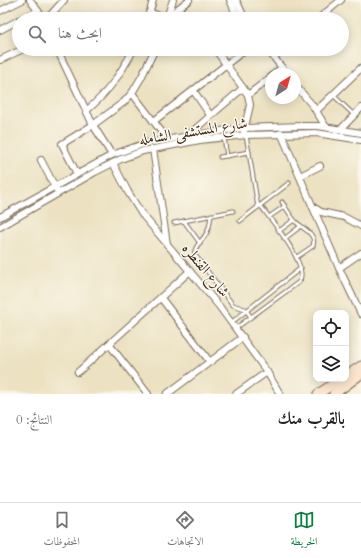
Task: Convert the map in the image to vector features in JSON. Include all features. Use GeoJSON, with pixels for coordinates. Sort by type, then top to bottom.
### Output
{"type":"FeatureCollection","features":[{"type":"Feature","properties":{"kind":"main road"},"geometry":{"type":"LineString","coordinates":[[349,374],[361,366]]}},
{"type":"Feature","properties":{"kind":"main road"},"geometry":{"type":"LineString","coordinates":[[334,394],[361,374]]}},
{"type":"Feature","properties":{"kind":"main road"},"geometry":{"type":"LineString","coordinates":[[318,394],[336,382]]}},
{"type":"Feature","properties":{"kind":"street"},"geometry":{"type":"LineString","coordinates":[[0,11],[22,0]]}},
{"type":"Feature","properties":{"kind":"street"},"geometry":{"type":"LineString","coordinates":[[50,12],[57,3],[64,0]]}},
{"type":"Feature","properties":{"kind":"street"},"geometry":{"type":"LineString","coordinates":[[149,12],[153,0]]}},
{"type":"Feature","properties":{"kind":"street"},"geometry":{"type":"LineString","coordinates":[[170,12],[173,0]]}},
{"type":"Feature","properties":{"kind":"street"},"geometry":{"type":"LineString","coordinates":[[175,12],[189,0]]}},
{"type":"Feature","properties":{"kind":"street"},"geometry":{"type":"LineString","coordinates":[[230,0],[235,12]]}},
{"type":"Feature","properties":{"kind":"street"},"geometry":{"type":"LineString","coordinates":[[236,0],[241,12]]}},
{"type":"Feature","properties":{"kind":"street"},"geometry":{"type":"LineString","coordinates":[[326,12],[341,0]]}},
{"type":"Feature","properties":{"kind":"street"},"geometry":{"type":"LineString","coordinates":[[32,1],[38,11]]}},
{"type":"Feature","properties":{"kind":"street"},"geometry":{"type":"LineString","coordinates":[[0,30],[12,24]]}},
{"type":"Feature","properties":{"kind":"street"},"geometry":{"type":"LineString","coordinates":[[0,60],[12,54]]}},
{"type":"Feature","properties":{"kind":"street"},"geometry":{"type":"LineString","coordinates":[[60,56],[93,125],[112,155]]}},
{"type":"Feature","properties":{"kind":"street"},"geometry":{"type":"LineString","coordinates":[[86,111],[100,100],[113,84],[130,56]]}},
{"type":"Feature","properties":{"kind":"street"},"geometry":{"type":"LineString","coordinates":[[77,174],[62,144],[93,125],[124,102],[132,93],[141,78],[151,56]]}},
{"type":"Feature","properties":{"kind":"street"},"geometry":{"type":"LineString","coordinates":[[220,56],[248,95],[250,105],[245,133]]}},
{"type":"Feature","properties":{"kind":"street"},"geometry":{"type":"LineString","coordinates":[[154,121],[237,56]]}},
{"type":"Feature","properties":{"kind":"street"},"geometry":{"type":"LineString","coordinates":[[274,57],[282,68]]}},
{"type":"Feature","properties":{"kind":"street"},"geometry":{"type":"LineString","coordinates":[[316,111],[361,68]]}},
{"type":"Feature","properties":{"kind":"street"},"geometry":{"type":"LineString","coordinates":[[248,95],[265,82]]}},
{"type":"Feature","properties":{"kind":"street"},"geometry":{"type":"LineString","coordinates":[[187,136],[243,88]]}},
{"type":"Feature","properties":{"kind":"street"},"geometry":{"type":"LineString","coordinates":[[193,90],[210,115]]}},
{"type":"Feature","properties":{"kind":"street"},"geometry":{"type":"LineString","coordinates":[[301,91],[307,97],[326,127]]}},
{"type":"Feature","properties":{"kind":"street"},"geometry":{"type":"LineString","coordinates":[[132,93],[167,139]]}},
{"type":"Feature","properties":{"kind":"street"},"geometry":{"type":"LineString","coordinates":[[341,129],[361,108]]}},
{"type":"Feature","properties":{"kind":"street","name":"شارع المستشفى الشامله"},"geometry":{"type":"LineString","coordinates":[[0,227],[114,163],[134,154],[152,149],[245,133],[302,126],[326,127],[361,133]]}},
{"type":"Feature","properties":{"kind":"street","name":"شارع المستشفى الشامله"},"geometry":{"type":"LineString","coordinates":[[0,217],[112,155],[146,143],[187,136],[245,133],[325,134],[361,140]]}},
{"type":"Feature","properties":{"kind":"street"},"geometry":{"type":"LineString","coordinates":[[281,133],[339,268],[361,314]]}},
{"type":"Feature","properties":{"kind":"street"},"geometry":{"type":"LineString","coordinates":[[152,149],[167,244]]}},
{"type":"Feature","properties":{"kind":"street"},"geometry":{"type":"LineString","coordinates":[[41,160],[58,194]]}},
{"type":"Feature","properties":{"kind":"street","name":"شارع القنطره"},"geometry":{"type":"LineString","coordinates":[[114,163],[134,203],[147,221],[232,322],[267,372],[280,394]]}},
{"type":"Feature","properties":{"kind":"street"},"geometry":{"type":"LineString","coordinates":[[300,176],[320,166]]}},
{"type":"Feature","properties":{"kind":"street"},"geometry":{"type":"LineString","coordinates":[[313,206],[321,212],[344,217],[361,226]]}},
{"type":"Feature","properties":{"kind":"street"},"geometry":{"type":"LineString","coordinates":[[339,268],[361,253]]}},
{"type":"Feature","properties":{"kind":"street"},"geometry":{"type":"LineString","coordinates":[[78,372],[190,271]]}},
{"type":"Feature","properties":{"kind":"street"},"geometry":{"type":"LineString","coordinates":[[161,298],[210,362]]}},
{"type":"Feature","properties":{"kind":"street"},"geometry":{"type":"LineString","coordinates":[[167,394],[243,337]]}},
{"type":"Feature","properties":{"kind":"street"},"geometry":{"type":"LineString","coordinates":[[109,344],[148,394]]}},
{"type":"Feature","properties":{"kind":"street"},"geometry":{"type":"LineString","coordinates":[[236,394],[267,372]]}},
{"type":"Feature","properties":{"kind":"lane"},"geometry":{"type":"LineString","coordinates":[[333,95],[354,115]]}},
{"type":"Feature","properties":{"kind":"lane"},"geometry":{"type":"LineString","coordinates":[[236,328],[299,282],[302,278],[301,268],[297,257],[269,217],[259,206],[245,133]]}},
{"type":"Feature","properties":{"kind":"lane"},"geometry":{"type":"LineString","coordinates":[[224,137],[227,156]]}},
{"type":"Feature","properties":{"kind":"lane"},"geometry":{"type":"LineString","coordinates":[[220,157],[249,152]]}},
{"type":"Feature","properties":{"kind":"lane"},"geometry":{"type":"LineString","coordinates":[[240,221],[289,183]]}},
{"type":"Feature","properties":{"kind":"lane"},"geometry":{"type":"LineString","coordinates":[[282,202],[294,220],[310,232],[314,244],[297,257]]}},
{"type":"Feature","properties":{"kind":"lane"},"geometry":{"type":"LineString","coordinates":[[269,217],[285,206]]}},
{"type":"Feature","properties":{"kind":"lane"},"geometry":{"type":"LineString","coordinates":[[174,224],[233,211]]}},
{"type":"Feature","properties":{"kind":"lane"},"geometry":{"type":"LineString","coordinates":[[211,215],[208,231],[195,248],[195,255],[234,305],[246,310],[251,317]]}},
{"type":"Feature","properties":{"kind":"lane"},"geometry":{"type":"LineString","coordinates":[[279,231],[294,220]]}},
{"type":"Feature","properties":{"kind":"lane"},"geometry":{"type":"LineString","coordinates":[[184,221],[200,243]]}},
{"type":"Feature","properties":{"kind":"lane"},"geometry":{"type":"LineString","coordinates":[[284,239],[301,226]]}},
{"type":"Feature","properties":{"kind":"lane"},"geometry":{"type":"LineString","coordinates":[[232,322],[301,268]]}},
{"type":"Feature","properties":{"kind":"lane"},"geometry":{"type":"LineString","coordinates":[[276,287],[282,294]]}},
{"type":"Feature","properties":{"kind":"lane"},"geometry":{"type":"LineString","coordinates":[[268,293],[273,300]]}},
{"type":"Feature","properties":{"kind":"lane"},"geometry":{"type":"LineString","coordinates":[[255,304],[260,310]]}}]}
